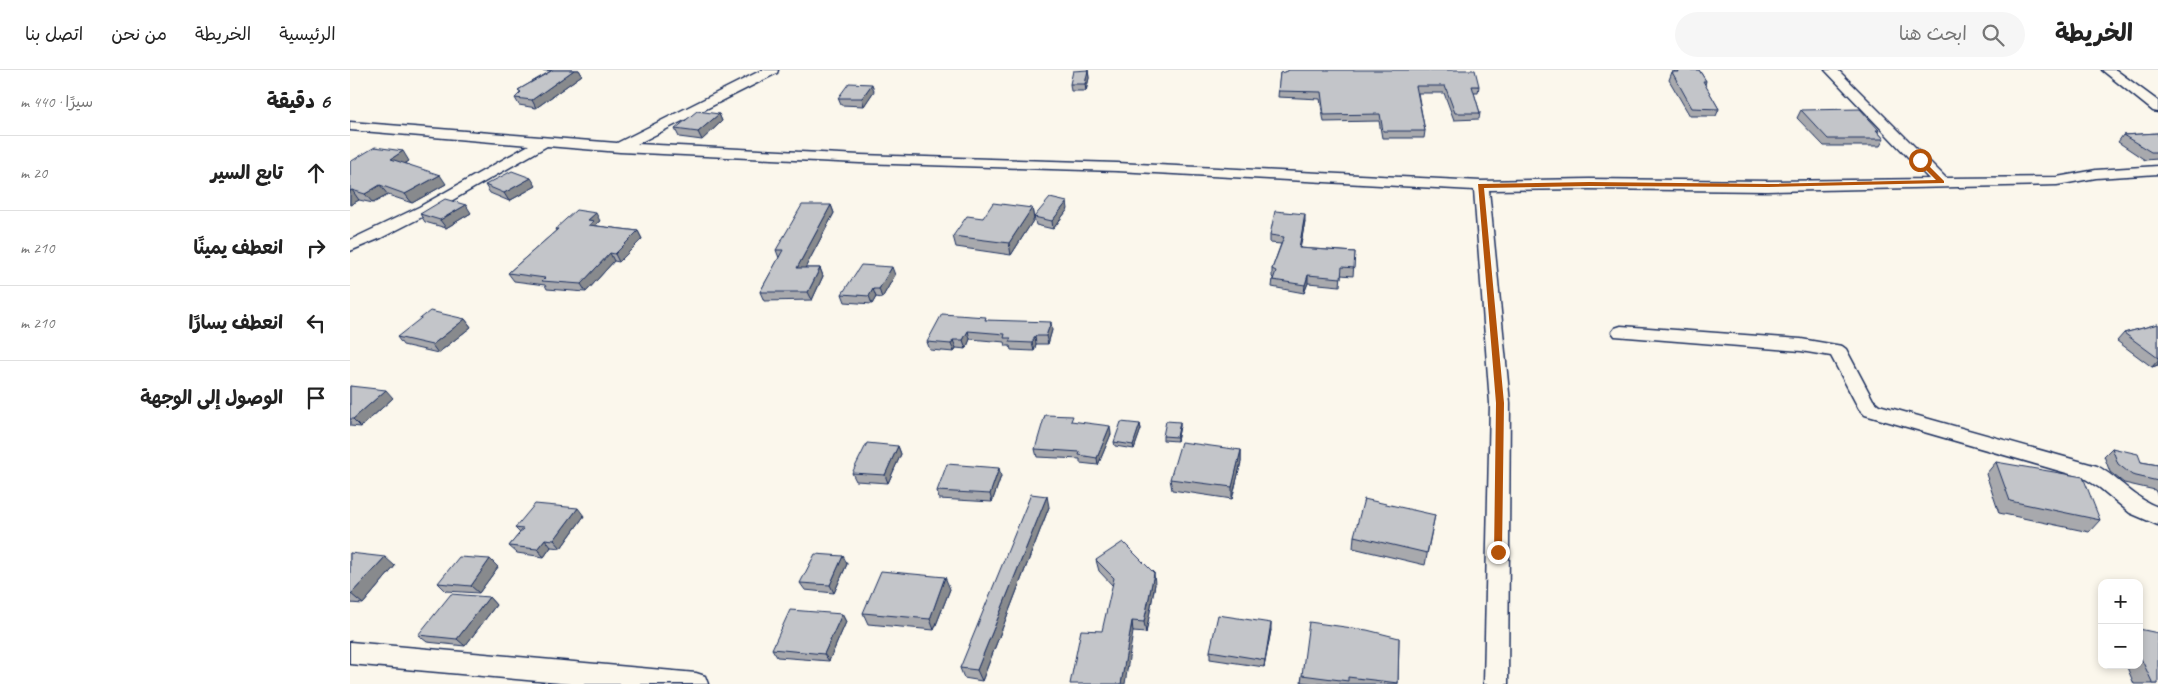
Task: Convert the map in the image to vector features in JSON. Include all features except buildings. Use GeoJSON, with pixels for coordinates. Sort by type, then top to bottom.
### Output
{"type":"FeatureCollection","features":[{"type":"Feature","properties":{"kind":"street"},"geometry":{"type":"LineString","coordinates":[[620,148],[772,70]]}},
{"type":"Feature","properties":{"kind":"street"},"geometry":{"type":"LineString","coordinates":[[1831,70],[1941,182]]}},
{"type":"Feature","properties":{"kind":"street"},"geometry":{"type":"LineString","coordinates":[[2108,70],[2158,108]]}},
{"type":"Feature","properties":{"kind":"street"},"geometry":{"type":"LineString","coordinates":[[350,126],[620,148],[860,159],[1117,167],[1481,186],[1589,184],[1759,186],[2057,181],[2096,174],[2158,170]]}},
{"type":"Feature","properties":{"kind":"street"},"geometry":{"type":"LineString","coordinates":[[350,246],[383,232],[544,142]]}},
{"type":"Feature","properties":{"kind":"street"},"geometry":{"type":"LineString","coordinates":[[1481,186],[1500,403],[1496,684]]}},
{"type":"Feature","properties":{"kind":"street"},"geometry":{"type":"LineString","coordinates":[[1621,332],[1792,344],[1836,350],[1840,352],[1866,404],[1872,410],[2090,472],[2106,481],[2128,502],[2158,516]]}},
{"type":"Feature","properties":{"kind":"street"},"geometry":{"type":"LineString","coordinates":[[350,653],[582,679],[696,684]]}},
{"type":"Feature","properties":{"kind":"route"},"geometry":{"type":"LineString","coordinates":[[1498,552],[1500,403],[1481,186],[1589,184],[1768,186],[1941,182],[1920,160]]}}]}
